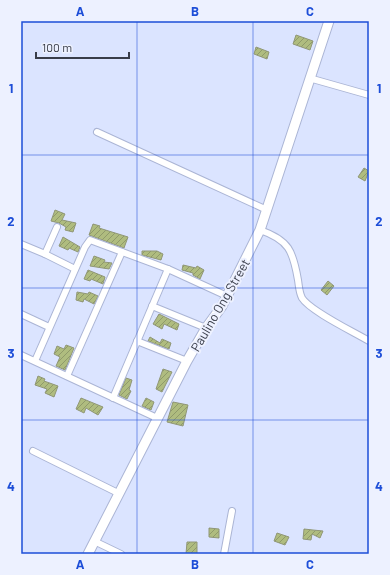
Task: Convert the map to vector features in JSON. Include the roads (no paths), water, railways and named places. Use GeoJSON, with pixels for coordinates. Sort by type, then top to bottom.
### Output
{"type":"FeatureCollection","features":[{"type":"Feature","properties":{"kind":"street","name":"Paulino Ong Street"},"geometry":{"type":"LineString","coordinates":[[88,554],[157,418],[206,328],[222,306],[260,230],[329,21]]}},
{"type":"Feature","properties":{"kind":"street"},"geometry":{"type":"LineString","coordinates":[[309,78],[369,95]]}},
{"type":"Feature","properties":{"kind":"street"},"geometry":{"type":"LineString","coordinates":[[97,132],[267,210]]}},
{"type":"Feature","properties":{"kind":"street"},"geometry":{"type":"LineString","coordinates":[[45,254],[57,227]]}},
{"type":"Feature","properties":{"kind":"street"},"geometry":{"type":"LineString","coordinates":[[260,230],[277,237],[288,246],[293,255],[302,298],[317,311],[369,341]]}},
{"type":"Feature","properties":{"kind":"street"},"geometry":{"type":"LineString","coordinates":[[35,361],[85,247],[90,240],[168,268],[227,296]]}},
{"type":"Feature","properties":{"kind":"street"},"geometry":{"type":"LineString","coordinates":[[21,244],[75,269]]}},
{"type":"Feature","properties":{"kind":"street"},"geometry":{"type":"LineString","coordinates":[[67,376],[122,252]]}},
{"type":"Feature","properties":{"kind":"street"},"geometry":{"type":"LineString","coordinates":[[113,398],[168,268]]}},
{"type":"Feature","properties":{"kind":"street"},"geometry":{"type":"LineString","coordinates":[[152,306],[206,328]]}},
{"type":"Feature","properties":{"kind":"street"},"geometry":{"type":"LineString","coordinates":[[21,314],[49,327]]}},
{"type":"Feature","properties":{"kind":"street"},"geometry":{"type":"LineString","coordinates":[[137,341],[187,362]]}},
{"type":"Feature","properties":{"kind":"street"},"geometry":{"type":"LineString","coordinates":[[21,355],[157,418]]}},
{"type":"Feature","properties":{"kind":"street"},"geometry":{"type":"LineString","coordinates":[[33,451],[118,493]]}},
{"type":"Feature","properties":{"kind":"street"},"geometry":{"type":"LineString","coordinates":[[224,554],[232,511]]}},
{"type":"Feature","properties":{"kind":"street"},"geometry":{"type":"LineString","coordinates":[[94,542],[121,554]]}}]}
